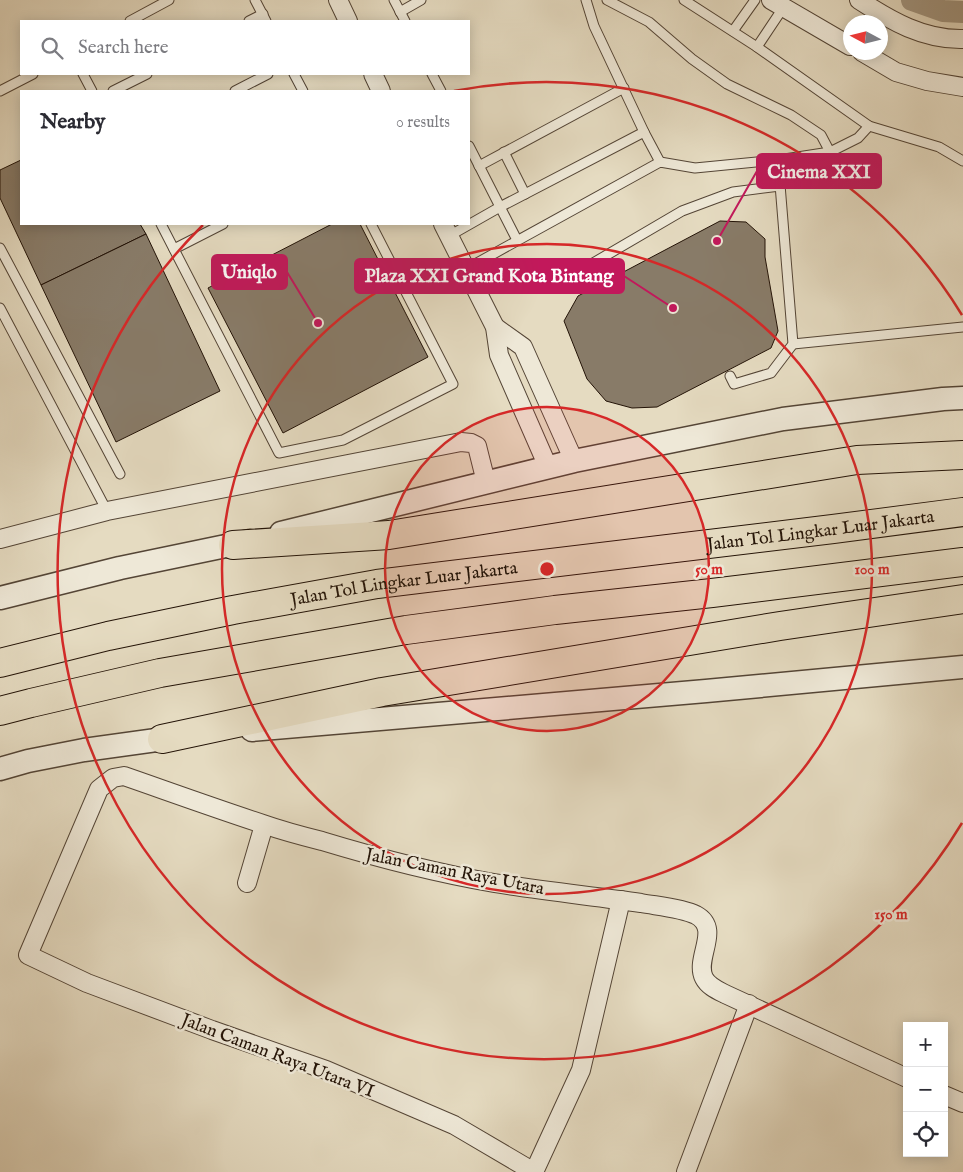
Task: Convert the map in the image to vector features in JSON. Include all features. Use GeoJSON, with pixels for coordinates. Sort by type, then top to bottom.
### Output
{"type":"FeatureCollection","features":[{"type":"Feature","properties":{"kind":"highway"},"geometry":{"type":"LineString","coordinates":[[233,545],[389,535],[857,460],[963,455]]}},
{"type":"Feature","properties":{"kind":"highway","name":"Jalan Tol Lingkar Luar Jakarta"},"geometry":{"type":"LineString","coordinates":[[0,663],[108,636],[233,610],[377,584],[963,512]]}},
{"type":"Feature","properties":{"kind":"highway"},"geometry":{"type":"LineString","coordinates":[[0,711],[160,673],[406,630],[555,610],[963,562]]}},
{"type":"Feature","properties":{"kind":"highway"},"geometry":{"type":"LineString","coordinates":[[162,739],[382,692],[780,626],[963,599]]}},
{"type":"Feature","properties":{"kind":"street"},"geometry":{"type":"LineString","coordinates":[[338,0],[348,20]]}},
{"type":"Feature","properties":{"kind":"street"},"geometry":{"type":"LineString","coordinates":[[859,0],[901,25],[934,37],[963,39]]}},
{"type":"Feature","properties":{"kind":"street"},"geometry":{"type":"LineString","coordinates":[[777,4],[843,42]]}},
{"type":"Feature","properties":{"kind":"street"},"geometry":{"type":"LineString","coordinates":[[876,60],[896,72],[927,81],[963,87]]}},
{"type":"Feature","properties":{"kind":"street"},"geometry":{"type":"LineString","coordinates":[[373,75],[381,90]]}},
{"type":"Feature","properties":{"kind":"street"},"geometry":{"type":"LineString","coordinates":[[446,230],[495,327],[499,355],[548,467]]}},
{"type":"Feature","properties":{"kind":"street"},"geometry":{"type":"LineString","coordinates":[[495,327],[523,346],[574,461]]}},
{"type":"Feature","properties":{"kind":"street"},"geometry":{"type":"LineString","coordinates":[[0,598],[120,568],[233,545],[574,461],[783,419],[963,398]]}},
{"type":"Feature","properties":{"kind":"street"},"geometry":{"type":"LineString","coordinates":[[0,539],[107,511],[461,442],[477,446],[486,482]]}},
{"type":"Feature","properties":{"kind":"street"},"geometry":{"type":"LineString","coordinates":[[0,769],[28,761],[84,750],[162,739],[360,720],[706,692],[963,667]]}},
{"type":"Feature","properties":{"kind":"street","name":"Jalan Caman Raya Utara"},"geometry":{"type":"LineString","coordinates":[[33,943],[99,789],[113,778],[124,776],[264,825],[360,853],[494,883],[621,900],[690,913],[704,921],[707,927],[708,935],[702,969],[703,977],[708,984],[717,990],[903,1076]]}},
{"type":"Feature","properties":{"kind":"street"},"geometry":{"type":"LineString","coordinates":[[247,882],[264,825]]}},
{"type":"Feature","properties":{"kind":"street"},"geometry":{"type":"LineString","coordinates":[[534,1172],[581,1070],[621,900]]}},
{"type":"Feature","properties":{"kind":"street","name":"Jalan Caman Raya Utara VI"},"geometry":{"type":"LineString","coordinates":[[33,943],[28,955],[87,983],[326,1070],[454,1125],[534,1172]]}},
{"type":"Feature","properties":{"kind":"street"},"geometry":{"type":"LineString","coordinates":[[686,1172],[749,1004]]}},
{"type":"Feature","properties":{"kind":"street"},"geometry":{"type":"LineString","coordinates":[[948,1097],[963,1103]]}},
{"type":"Feature","properties":{"kind":"lane"},"geometry":{"type":"LineString","coordinates":[[132,20],[169,0]]}},
{"type":"Feature","properties":{"kind":"lane"},"geometry":{"type":"LineString","coordinates":[[255,0],[264,18]]}},
{"type":"Feature","properties":{"kind":"lane"},"geometry":{"type":"LineString","coordinates":[[394,0],[404,20]]}},
{"type":"Feature","properties":{"kind":"lane"},"geometry":{"type":"LineString","coordinates":[[400,12],[422,0]]}},
{"type":"Feature","properties":{"kind":"lane"},"geometry":{"type":"LineString","coordinates":[[586,0],[594,26],[660,162]]}},
{"type":"Feature","properties":{"kind":"lane"},"geometry":{"type":"LineString","coordinates":[[607,0],[649,22],[692,59],[727,84],[791,115],[820,135],[830,152]]}},
{"type":"Feature","properties":{"kind":"lane"},"geometry":{"type":"LineString","coordinates":[[684,0],[756,47],[869,126],[939,147],[963,162]]}},
{"type":"Feature","properties":{"kind":"lane"},"geometry":{"type":"LineString","coordinates":[[733,32],[755,0]]}},
{"type":"Feature","properties":{"kind":"lane"},"geometry":{"type":"LineString","coordinates":[[756,47],[777,4]]}},
{"type":"Feature","properties":{"kind":"lane"},"geometry":{"type":"LineString","coordinates":[[0,91],[31,75]]}},
{"type":"Feature","properties":{"kind":"lane"},"geometry":{"type":"LineString","coordinates":[[84,75],[91,90]]}},
{"type":"Feature","properties":{"kind":"lane"},"geometry":{"type":"LineString","coordinates":[[116,90],[145,75]]}},
{"type":"Feature","properties":{"kind":"lane"},"geometry":{"type":"LineString","coordinates":[[237,90],[266,75]]}},
{"type":"Feature","properties":{"kind":"lane"},"geometry":{"type":"LineString","coordinates":[[295,75],[302,90]]}},
{"type":"Feature","properties":{"kind":"lane"},"geometry":{"type":"LineString","coordinates":[[433,75],[440,90]]}},
{"type":"Feature","properties":{"kind":"lane"},"geometry":{"type":"LineString","coordinates":[[479,166],[624,88]]}},
{"type":"Feature","properties":{"kind":"lane"},"geometry":{"type":"LineString","coordinates":[[466,269],[660,162],[695,168],[778,160],[830,152],[858,138],[869,126]]}},
{"type":"Feature","properties":{"kind":"lane"},"geometry":{"type":"LineString","coordinates":[[470,220],[500,207],[644,132]]}},
{"type":"Feature","properties":{"kind":"lane"},"geometry":{"type":"LineString","coordinates":[[470,148],[517,240]]}},
{"type":"Feature","properties":{"kind":"lane"},"geometry":{"type":"LineString","coordinates":[[504,152],[525,194]]}},
{"type":"Feature","properties":{"kind":"lane"},"geometry":{"type":"LineString","coordinates":[[730,376],[734,384],[771,373],[793,344],[778,160]]}},
{"type":"Feature","properties":{"kind":"lane"},"geometry":{"type":"LineString","coordinates":[[559,283],[682,211],[732,192],[780,186]]}},
{"type":"Feature","properties":{"kind":"lane"},"geometry":{"type":"LineString","coordinates":[[162,225],[279,453],[343,440],[453,384],[372,225]]}},
{"type":"Feature","properties":{"kind":"lane"},"geometry":{"type":"LineString","coordinates":[[174,249],[221,225]]}},
{"type":"Feature","properties":{"kind":"lane"},"geometry":{"type":"LineString","coordinates":[[446,230],[458,225]]}},
{"type":"Feature","properties":{"kind":"lane"},"geometry":{"type":"LineString","coordinates":[[0,248],[120,474]]}},
{"type":"Feature","properties":{"kind":"lane"},"geometry":{"type":"LineString","coordinates":[[0,308],[107,511]]}},
{"type":"Feature","properties":{"kind":"lane"},"geometry":{"type":"LineString","coordinates":[[793,344],[963,327]]}},
{"type":"Feature","properties":{"kind":"building"},"geometry":{"type":"Polygon","coordinates":[[[20,160],[20,225],[141,225],[146,234],[41,285],[0,198],[0,170],[20,160]]]}},
{"type":"Feature","properties":{"kind":"building"},"geometry":{"type":"Polygon","coordinates":[[[720,221],[746,222],[765,239],[765,257],[778,331],[771,348],[657,407],[632,408],[606,401],[587,379],[564,321],[578,296],[720,221]]]}},
{"type":"Feature","properties":{"kind":"building"},"geometry":{"type":"Polygon","coordinates":[[[330,225],[361,225],[428,357],[283,433],[208,288],[330,225]]]}},
{"type":"Feature","properties":{"kind":"building"},"geometry":{"type":"Polygon","coordinates":[[[146,234],[220,391],[116,442],[41,285],[146,234]]]}},
{"type":"Feature","properties":{"kind":"waterway"},"geometry":{"type":"LineString","coordinates":[[912,0],[943,11],[963,12]]}},
{"type":"Feature","properties":{"kind":"place","name":"Cinema XXI"},"geometry":{"type":"Point","coordinates":[717,241]}},
{"type":"Feature","properties":{"kind":"place","name":"Plaza XXI Grand Kota Bintang"},"geometry":{"type":"Point","coordinates":[673,308]}},
{"type":"Feature","properties":{"kind":"place","name":"Uniqlo"},"geometry":{"type":"Point","coordinates":[318,323]}}]}
